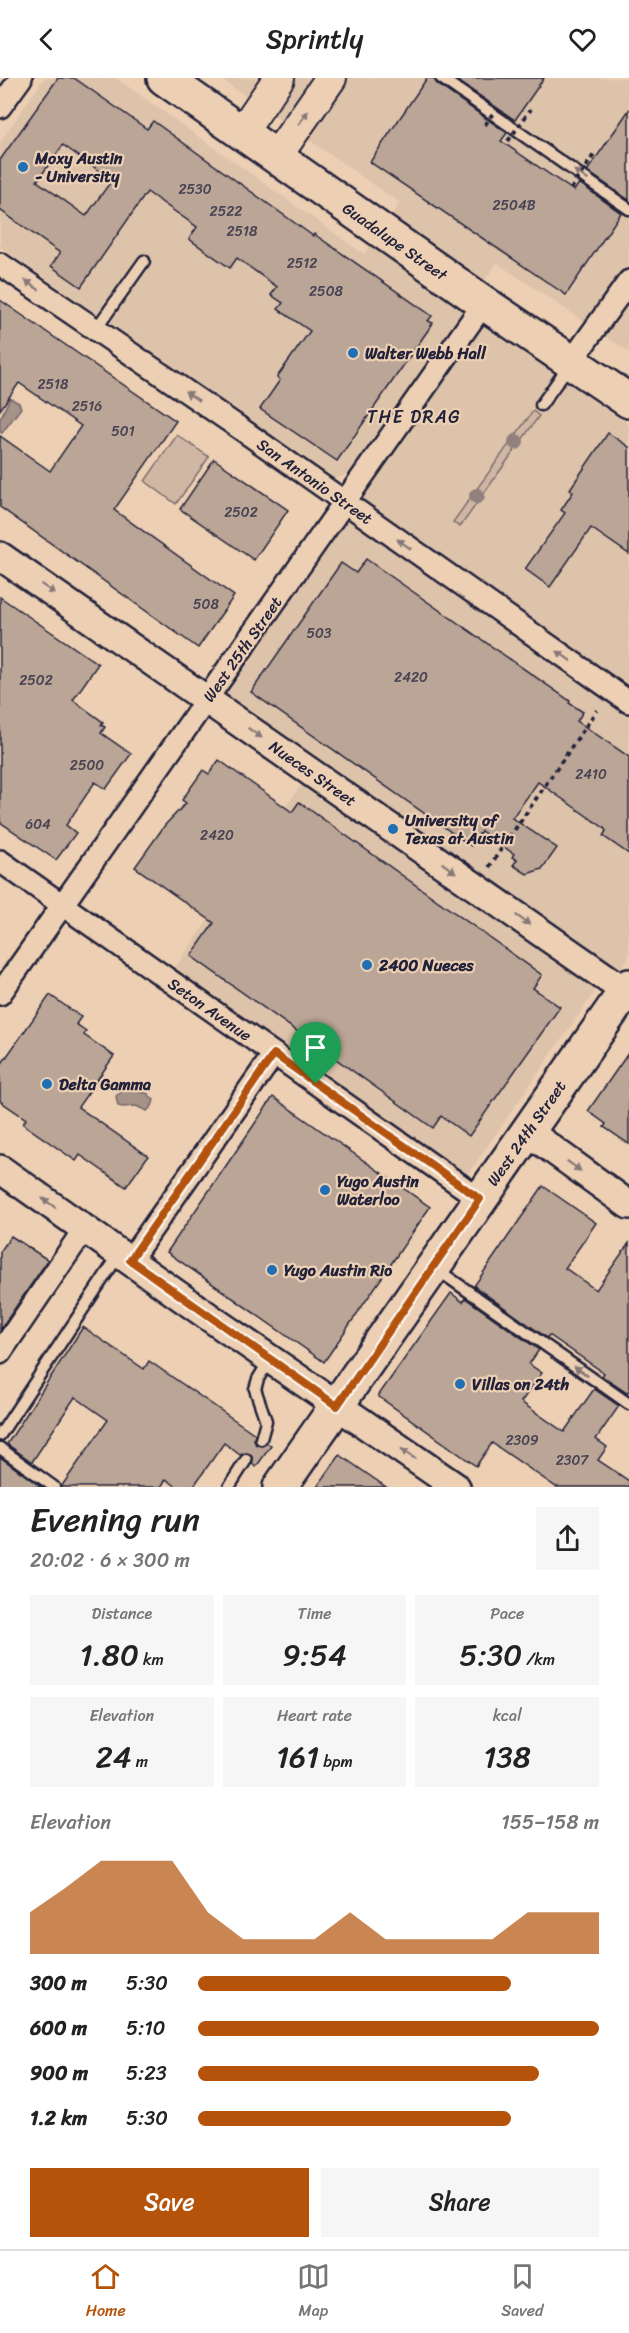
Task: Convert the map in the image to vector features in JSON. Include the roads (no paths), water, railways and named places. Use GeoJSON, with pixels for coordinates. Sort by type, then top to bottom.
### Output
{"type":"FeatureCollection","features":[{"type":"Feature","properties":{"kind":"main road","name":"Guadalupe Street"},"geometry":{"type":"LineString","coordinates":[[164,78],[484,303],[629,401]]}},
{"type":"Feature","properties":{"kind":"main road"},"geometry":{"type":"LineString","coordinates":[[242,132],[279,78]]}},
{"type":"Feature","properties":{"kind":"main road"},"geometry":{"type":"LineString","coordinates":[[276,157],[331,78]]}},
{"type":"Feature","properties":{"kind":"main road","name":"West 24th Street"},"geometry":{"type":"LineString","coordinates":[[280,1487],[527,1131],[626,996]]}},
{"type":"Feature","properties":{"kind":"street"},"geometry":{"type":"LineString","coordinates":[[0,107],[21,78]]}},
{"type":"Feature","properties":{"kind":"street","name":"San Antonio Street"},"geometry":{"type":"LineString","coordinates":[[0,264],[345,502],[629,702]]}},
{"type":"Feature","properties":{"kind":"street"},"geometry":{"type":"LineString","coordinates":[[571,362],[629,281]]}},
{"type":"Feature","properties":{"kind":"street","name":"West 25th Street"},"geometry":{"type":"LineString","coordinates":[[0,994],[484,303]]}},
{"type":"Feature","properties":{"kind":"street","name":"Nueces Street"},"geometry":{"type":"LineString","coordinates":[[0,556],[207,699],[626,996]]}},
{"type":"Feature","properties":{"kind":"street","name":"Seton Avenue"},"geometry":{"type":"LineString","coordinates":[[0,861],[480,1199]]}},
{"type":"Feature","properties":{"kind":"street"},"geometry":{"type":"LineString","coordinates":[[125,1256],[274,1054]]}},
{"type":"Feature","properties":{"kind":"street"},"geometry":{"type":"LineString","coordinates":[[527,1131],[629,1205]]}},
{"type":"Feature","properties":{"kind":"street"},"geometry":{"type":"LineString","coordinates":[[0,1168],[337,1406],[456,1487]]}},
{"type":"Feature","properties":{"kind":"street"},"geometry":{"type":"LineString","coordinates":[[0,1353],[85,1228]]}},
{"type":"Feature","properties":{"kind":"lane"},"geometry":{"type":"LineString","coordinates":[[441,78],[629,209]]}},
{"type":"Feature","properties":{"kind":"lane"},"geometry":{"type":"LineString","coordinates":[[96,329],[144,261]]}},
{"type":"Feature","properties":{"kind":"lane"},"geometry":{"type":"LineString","coordinates":[[541,405],[571,362]]}},
{"type":"Feature","properties":{"kind":"lane"},"geometry":{"type":"LineString","coordinates":[[0,1435],[125,1256]]}},
{"type":"Feature","properties":{"kind":"lane"},"geometry":{"type":"LineString","coordinates":[[434,1267],[629,1404]]}},
{"type":"Feature","properties":{"kind":"lane"},"geometry":{"type":"LineString","coordinates":[[261,1439],[266,1421],[255,1389],[270,1359]]}},
{"type":"Feature","properties":{"kind":"lane"},"geometry":{"type":"LineString","coordinates":[[0,1448],[54,1487]]}},
{"type":"Feature","properties":{"kind":"lane"},"geometry":{"type":"LineString","coordinates":[[229,1487],[246,1460]]}},
{"type":"Feature","properties":{"kind":"place","name":"Moxy Austin - University"},"geometry":{"type":"Point","coordinates":[23,167]}},
{"type":"Feature","properties":{"kind":"place","name":"Walter Webb Hall"},"geometry":{"type":"Point","coordinates":[353,353]}},
{"type":"Feature","properties":{"kind":"place","name":"University of Texas at Austin"},"geometry":{"type":"Point","coordinates":[393,829]}},
{"type":"Feature","properties":{"kind":"place","name":"2400 Nueces"},"geometry":{"type":"Point","coordinates":[367,965]}},
{"type":"Feature","properties":{"kind":"place","name":"Delta Gamma"},"geometry":{"type":"Point","coordinates":[47,1084]}},
{"type":"Feature","properties":{"kind":"place","name":"Yugo Austin Waterloo"},"geometry":{"type":"Point","coordinates":[325,1190]}},
{"type":"Feature","properties":{"kind":"place","name":"Yugo Austin Rio"},"geometry":{"type":"Point","coordinates":[272,1270]}},
{"type":"Feature","properties":{"kind":"place","name":"Villas on 24th"},"geometry":{"type":"Point","coordinates":[460,1384]}},
{"type":"Feature","properties":{"kind":"district","name":"THE DRAG"},"geometry":{"type":"Point","coordinates":[414,417]}}]}
